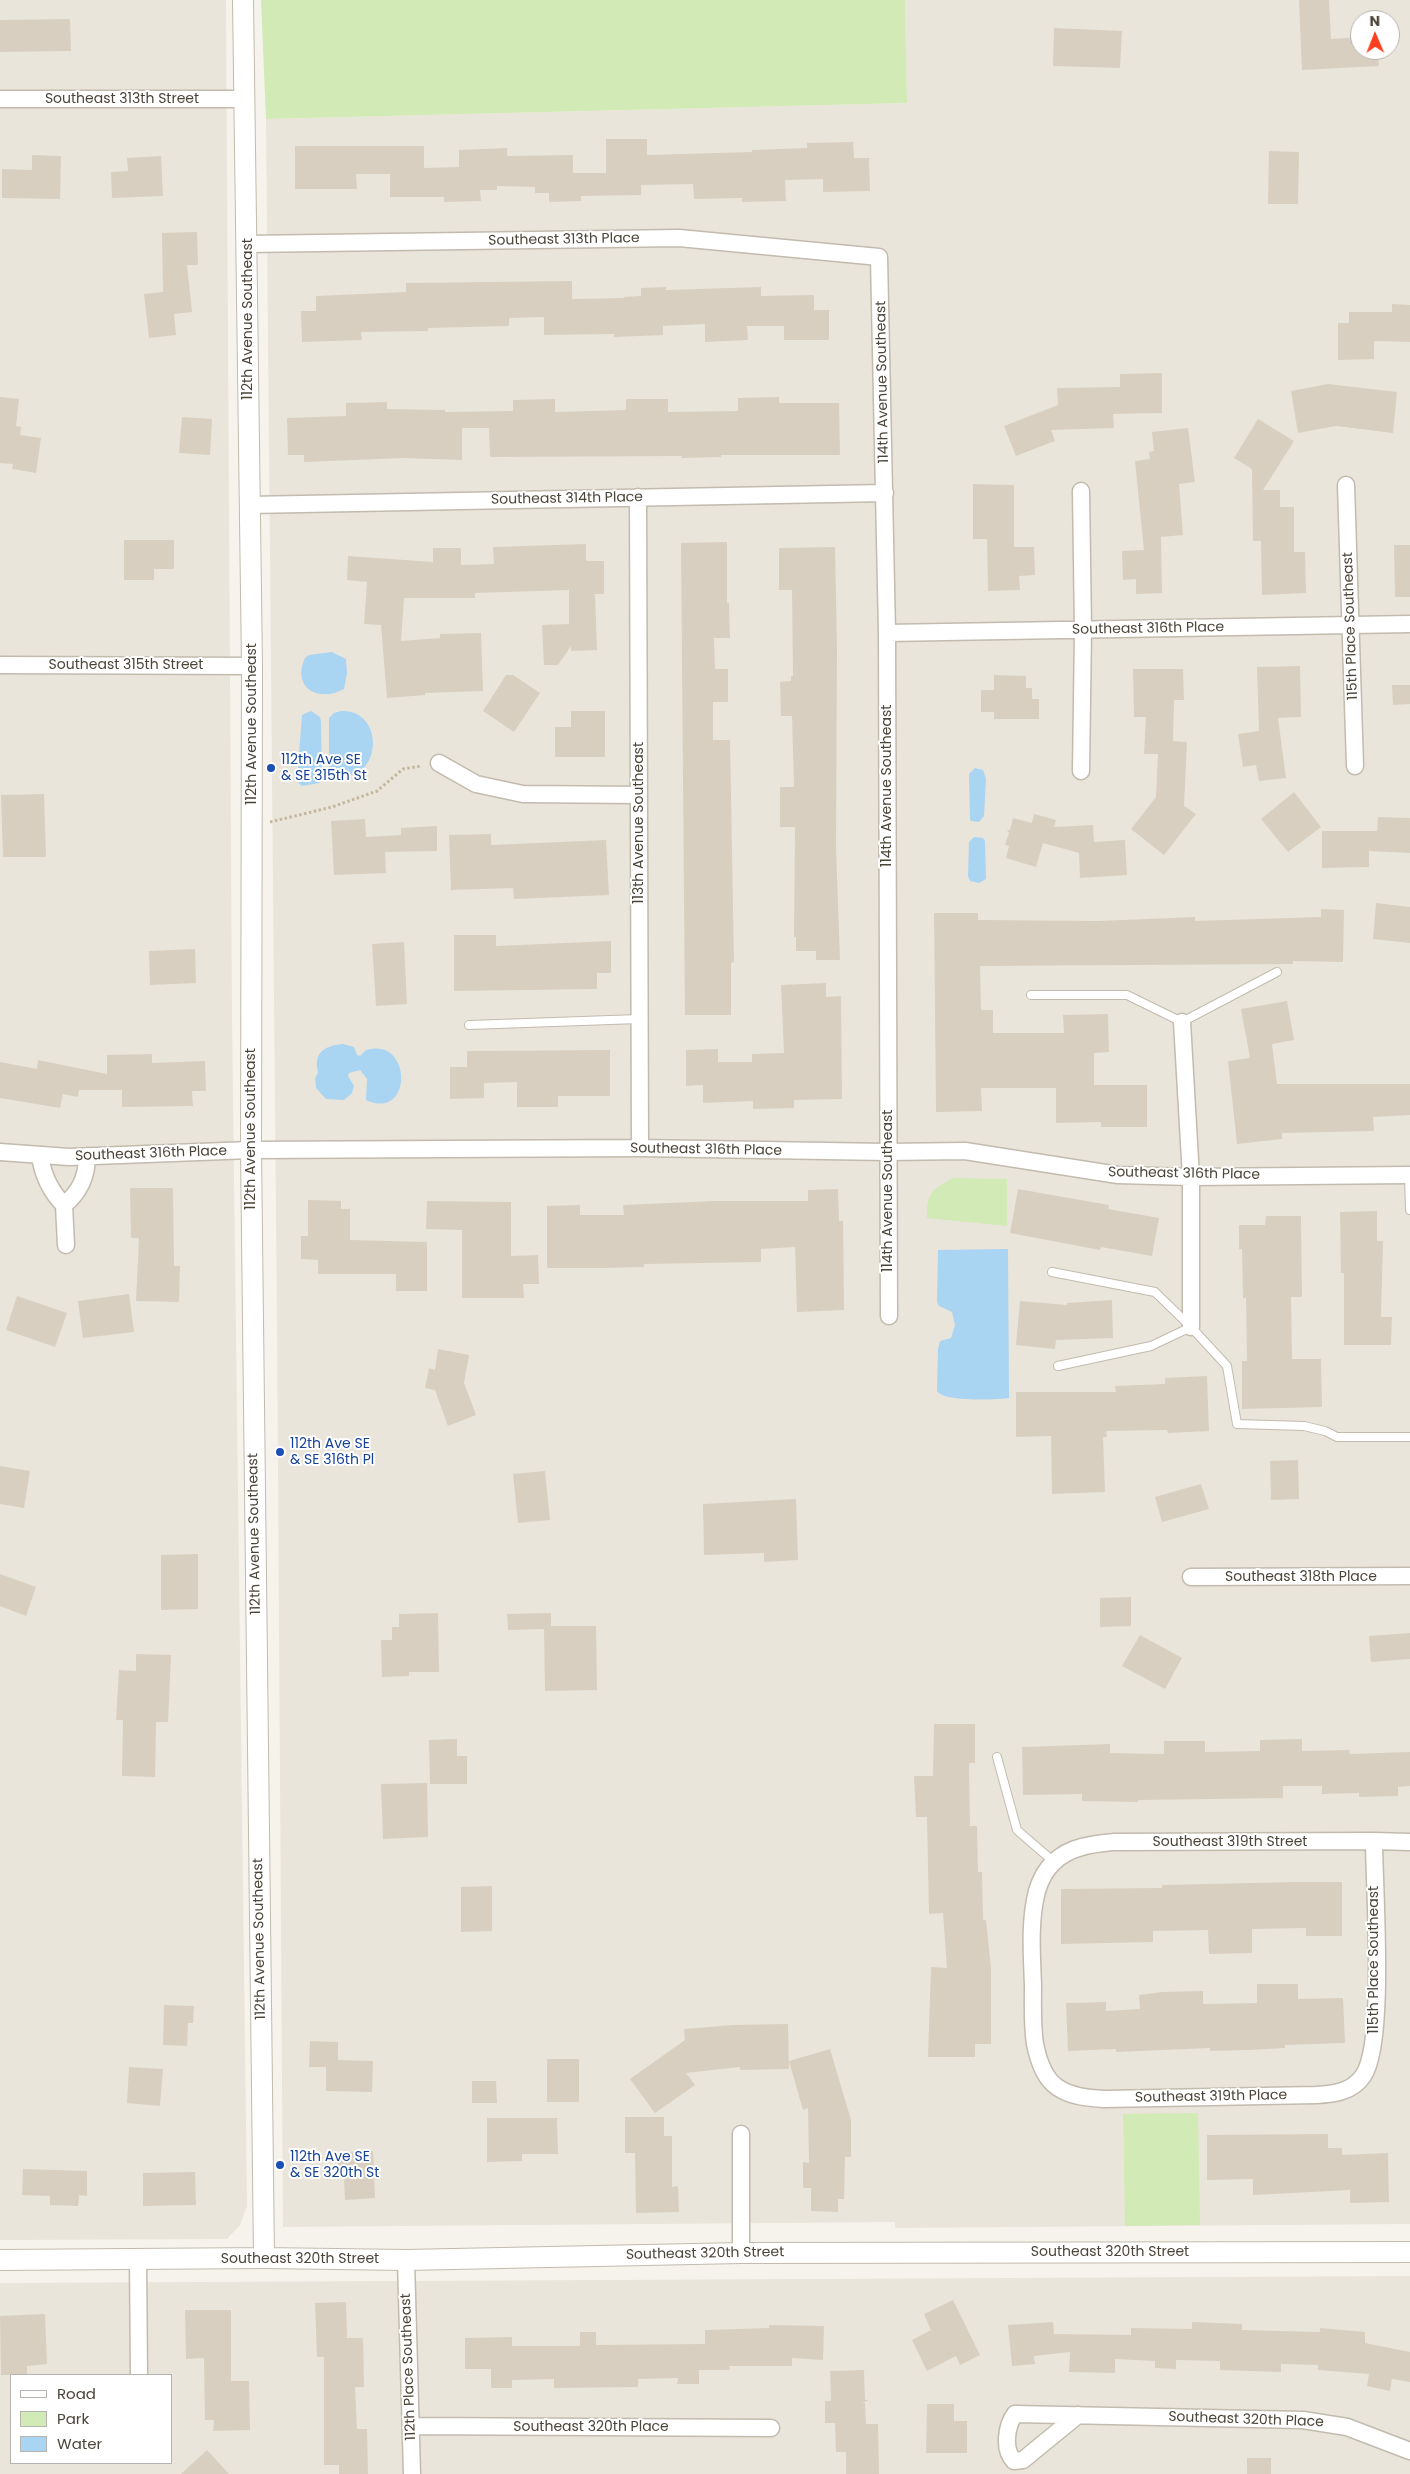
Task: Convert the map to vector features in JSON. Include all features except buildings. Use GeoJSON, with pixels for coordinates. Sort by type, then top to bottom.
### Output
{"type":"FeatureCollection","features":[{"type":"Feature","properties":{"kind":"street","name":"112th Avenue Southeast"},"geometry":{"type":"LineString","coordinates":[[243,0],[248,244],[252,666],[251,1150],[264,2258]]}},
{"type":"Feature","properties":{"kind":"street","name":"Southeast 313th Street"},"geometry":{"type":"LineString","coordinates":[[0,99],[244,99]]}},
{"type":"Feature","properties":{"kind":"street","name":"Southeast 313th Place"},"geometry":{"type":"LineString","coordinates":[[248,244],[679,238],[879,257]]}},
{"type":"Feature","properties":{"kind":"street","name":"114th Avenue Southeast"},"geometry":{"type":"LineString","coordinates":[[879,257],[887,633],[887,1152],[889,1316]]}},
{"type":"Feature","properties":{"kind":"street","name":"115th Place Southeast"},"geometry":{"type":"LineString","coordinates":[[1346,486],[1356,766]]}},
{"type":"Feature","properties":{"kind":"street"},"geometry":{"type":"LineString","coordinates":[[1081,771],[1082,491]]}},
{"type":"Feature","properties":{"kind":"street","name":"Southeast 314th Place"},"geometry":{"type":"LineString","coordinates":[[249,505],[885,493]]}},
{"type":"Feature","properties":{"kind":"street","name":"113th Avenue Southeast"},"geometry":{"type":"LineString","coordinates":[[638,498],[640,1148]]}},
{"type":"Feature","properties":{"kind":"street","name":"Southeast 316th Place"},"geometry":{"type":"LineString","coordinates":[[887,633],[1410,624]]}},
{"type":"Feature","properties":{"kind":"street","name":"Southeast 315th Street"},"geometry":{"type":"LineString","coordinates":[[0,665],[252,666]]}},
{"type":"Feature","properties":{"kind":"street"},"geometry":{"type":"LineString","coordinates":[[439,763],[476,784],[523,794],[639,795]]}},
{"type":"Feature","properties":{"kind":"street"},"geometry":{"type":"LineString","coordinates":[[1182,1022],[1191,1177],[1191,1327]]}},
{"type":"Feature","properties":{"kind":"street","name":"Southeast 316th Place"},"geometry":{"type":"LineString","coordinates":[[0,1152],[40,1156],[87,1156],[251,1150],[640,1148],[887,1152],[965,1151],[1118,1175],[1191,1177],[1409,1175]]}},
{"type":"Feature","properties":{"kind":"street"},"geometry":{"type":"LineString","coordinates":[[40,1156],[45,1177],[56,1197],[64,1206],[66,1245]]}},
{"type":"Feature","properties":{"kind":"street"},"geometry":{"type":"LineString","coordinates":[[64,1206],[81,1187],[87,1167],[87,1156]]}},
{"type":"Feature","properties":{"kind":"street","name":"Southeast 318th Place"},"geometry":{"type":"LineString","coordinates":[[1191,1577],[1410,1576]]}},
{"type":"Feature","properties":{"kind":"street","name":"115th Place Southeast"},"geometry":{"type":"LineString","coordinates":[[1363,2077],[1369,2066],[1373,2050],[1376,2015],[1374,1841]]}},
{"type":"Feature","properties":{"kind":"street","name":"Southeast 319th Street"},"geometry":{"type":"LineString","coordinates":[[1054,1862],[1068,1852],[1081,1847],[1114,1842],[1410,1842]]}},
{"type":"Feature","properties":{"kind":"street","name":"Southeast 319th Place"},"geometry":{"type":"LineString","coordinates":[[1054,1862],[1043,1876],[1037,1891],[1032,1940],[1035,2043],[1047,2075],[1057,2087],[1070,2094],[1105,2099],[1304,2096],[1340,2093],[1349,2089],[1363,2077]]}},
{"type":"Feature","properties":{"kind":"street"},"geometry":{"type":"LineString","coordinates":[[741,2134],[741,2253]]}},
{"type":"Feature","properties":{"kind":"street","name":"Southeast 320th Street"},"geometry":{"type":"LineString","coordinates":[[0,2260],[264,2258],[406,2260],[741,2253],[1410,2252]]}},
{"type":"Feature","properties":{"kind":"street"},"geometry":{"type":"LineString","coordinates":[[138,2259],[139,2374]]}},
{"type":"Feature","properties":{"kind":"street","name":"112th Place Southeast"},"geometry":{"type":"LineString","coordinates":[[406,2260],[412,2474]]}},
{"type":"Feature","properties":{"kind":"street","name":"Southeast 320th Place"},"geometry":{"type":"LineString","coordinates":[[1078,2415],[1326,2422],[1346,2427],[1410,2451]]}},
{"type":"Feature","properties":{"kind":"street","name":"Southeast 320th Place"},"geometry":{"type":"LineString","coordinates":[[410,2426],[771,2428]]}},
{"type":"Feature","properties":{"kind":"lane"},"geometry":{"type":"LineString","coordinates":[[1031,994],[1127,995],[1182,1022],[1277,972]]}},
{"type":"Feature","properties":{"kind":"lane"},"geometry":{"type":"LineString","coordinates":[[469,1025],[639,1018]]}},
{"type":"Feature","properties":{"kind":"lane"},"geometry":{"type":"LineString","coordinates":[[1409,1175],[1410,1210]]}},
{"type":"Feature","properties":{"kind":"lane"},"geometry":{"type":"LineString","coordinates":[[1052,1272],[1155,1292],[1227,1366],[1237,1424],[1304,1426],[1325,1431],[1337,1437],[1410,1437]]}},
{"type":"Feature","properties":{"kind":"lane"},"geometry":{"type":"LineString","coordinates":[[1058,1366],[1151,1346],[1191,1327]]}},
{"type":"Feature","properties":{"kind":"lane"},"geometry":{"type":"LineString","coordinates":[[997,1757],[1016,1830],[1054,1862]]}},
{"type":"Feature","properties":{"kind":"path"},"geometry":{"type":"LineString","coordinates":[[252,827],[332,807],[378,791],[403,769],[439,763]]}},
{"type":"Feature","properties":{"kind":"shaded area"},"geometry":{"type":"Polygon","coordinates":[[[0,0],[226,0],[232,1018],[247,2206],[240,2225],[227,2239],[0,2240],[0,0]]]}},
{"type":"Feature","properties":{"kind":"shaded area"},"geometry":{"type":"Polygon","coordinates":[[[905,0],[1410,0],[1410,2224],[895,2228],[895,2222],[283,2227],[266,119],[907,103],[905,0]]]}},
{"type":"Feature","properties":{"kind":"shaded area"},"geometry":{"type":"Polygon","coordinates":[[[1410,2276],[1410,2474],[0,2474],[0,2283],[1410,2276]]]}},
{"type":"Feature","properties":{"kind":"green space"},"geometry":{"type":"Polygon","coordinates":[[[261,0],[905,0],[907,103],[266,119],[261,0]]]}},
{"type":"Feature","properties":{"kind":"green space"},"geometry":{"type":"Polygon","coordinates":[[[953,1178],[1007,1179],[1007,1226],[927,1218],[929,1198],[932,1193],[935,1189],[953,1178]]]}},
{"type":"Feature","properties":{"kind":"green space"},"geometry":{"type":"Polygon","coordinates":[[[1198,2113],[1200,2225],[1125,2226],[1123,2114],[1198,2113]]]}},
{"type":"Feature","properties":{"kind":"water"},"geometry":{"type":"Polygon","coordinates":[[[332,652],[346,659],[347,674],[344,689],[335,693],[325,694],[310,690],[305,685],[302,677],[305,658],[309,655],[332,652]]]}},
{"type":"Feature","properties":{"kind":"water"},"geometry":{"type":"Polygon","coordinates":[[[311,711],[320,717],[321,722],[322,781],[302,786],[297,781],[302,715],[311,711]]]}},
{"type":"Feature","properties":{"kind":"water"},"geometry":{"type":"Polygon","coordinates":[[[341,711],[353,713],[362,718],[369,726],[372,736],[373,747],[370,758],[364,768],[355,775],[351,775],[347,771],[331,771],[329,768],[329,718],[334,713],[341,711]]]}},
{"type":"Feature","properties":{"kind":"water"},"geometry":{"type":"Polygon","coordinates":[[[975,768],[983,770],[986,779],[984,816],[979,822],[971,821],[970,819],[969,774],[975,768]]]}},
{"type":"Feature","properties":{"kind":"water"},"geometry":{"type":"Polygon","coordinates":[[[974,837],[983,838],[985,841],[986,879],[979,883],[970,881],[968,876],[969,842],[974,837]]]}},
{"type":"Feature","properties":{"kind":"water"},"geometry":{"type":"Polygon","coordinates":[[[343,1044],[354,1047],[357,1055],[360,1056],[366,1050],[381,1049],[392,1055],[399,1065],[401,1078],[399,1090],[392,1100],[381,1104],[366,1100],[367,1079],[360,1070],[349,1073],[348,1076],[354,1086],[352,1093],[344,1100],[326,1099],[316,1088],[315,1078],[318,1073],[317,1063],[320,1053],[330,1046],[343,1044]]]}},
{"type":"Feature","properties":{"kind":"water"},"geometry":{"type":"Polygon","coordinates":[[[1008,1249],[1009,1398],[959,1399],[941,1395],[937,1391],[938,1349],[940,1341],[951,1338],[955,1325],[952,1312],[939,1306],[937,1302],[938,1250],[1008,1249]]]}},
{"type":"Feature","properties":{"kind":"place","name":"112th Ave SE & SE 315th St"},"geometry":{"type":"Point","coordinates":[271,768]}},
{"type":"Feature","properties":{"kind":"place","name":"112th Ave SE & SE 316th Pl"},"geometry":{"type":"Point","coordinates":[280,1452]}},
{"type":"Feature","properties":{"kind":"place","name":"112th Ave SE & SE 320th St"},"geometry":{"type":"Point","coordinates":[280,2165]}}]}
